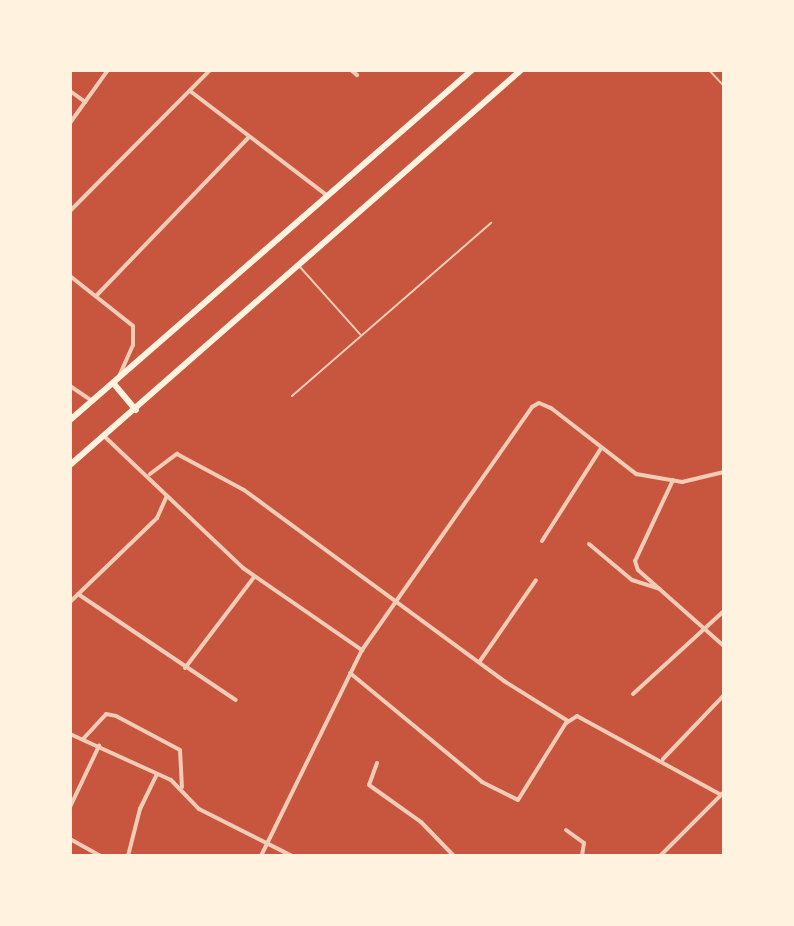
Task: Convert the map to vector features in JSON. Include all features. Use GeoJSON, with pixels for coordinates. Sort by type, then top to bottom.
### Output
{"type":"FeatureCollection","features":[{"type":"Feature","properties":{"kind":"main road"},"geometry":{"type":"LineString","coordinates":[[70,420],[472,70]]}},
{"type":"Feature","properties":{"kind":"main road"},"geometry":{"type":"LineString","coordinates":[[70,465],[521,70]]}},
{"type":"Feature","properties":{"kind":"main road"},"geometry":{"type":"LineString","coordinates":[[114,384],[136,410]]}},
{"type":"Feature","properties":{"kind":"street"},"geometry":{"type":"LineString","coordinates":[[70,123],[108,70]]}},
{"type":"Feature","properties":{"kind":"street"},"geometry":{"type":"LineString","coordinates":[[70,211],[210,70]]}},
{"type":"Feature","properties":{"kind":"street"},"geometry":{"type":"LineString","coordinates":[[351,70],[357,75]]}},
{"type":"Feature","properties":{"kind":"street"},"geometry":{"type":"LineString","coordinates":[[70,91],[85,102]]}},
{"type":"Feature","properties":{"kind":"street"},"geometry":{"type":"LineString","coordinates":[[190,91],[329,197]]}},
{"type":"Feature","properties":{"kind":"street"},"geometry":{"type":"LineString","coordinates":[[96,296],[249,137]]}},
{"type":"Feature","properties":{"kind":"street"},"geometry":{"type":"LineString","coordinates":[[70,276],[136,332],[114,384]]}},
{"type":"Feature","properties":{"kind":"street"},"geometry":{"type":"LineString","coordinates":[[70,386],[92,401]]}},
{"type":"Feature","properties":{"kind":"street"},"geometry":{"type":"LineString","coordinates":[[261,856],[266,839],[362,650],[532,407],[539,403],[551,408],[600,450],[636,474],[701,481],[724,472]]}},
{"type":"Feature","properties":{"kind":"street"},"geometry":{"type":"LineString","coordinates":[[104,436],[150,474],[167,496],[254,577],[362,650]]}},
{"type":"Feature","properties":{"kind":"street"},"geometry":{"type":"LineString","coordinates":[[542,541],[600,450]]}},
{"type":"Feature","properties":{"kind":"street"},"geometry":{"type":"LineString","coordinates":[[150,474],[177,454],[192,459],[399,599],[480,661],[568,721],[585,718],[723,793],[660,856]]}},
{"type":"Feature","properties":{"kind":"street"},"geometry":{"type":"LineString","coordinates":[[673,480],[635,561],[662,590],[707,626],[724,646]]}},
{"type":"Feature","properties":{"kind":"street"},"geometry":{"type":"LineString","coordinates":[[70,602],[157,518],[167,496]]}},
{"type":"Feature","properties":{"kind":"street"},"geometry":{"type":"LineString","coordinates":[[589,544],[632,580],[662,590]]}},
{"type":"Feature","properties":{"kind":"street"},"geometry":{"type":"LineString","coordinates":[[185,668],[254,577]]}},
{"type":"Feature","properties":{"kind":"street"},"geometry":{"type":"LineString","coordinates":[[480,661],[536,580]]}},
{"type":"Feature","properties":{"kind":"street"},"geometry":{"type":"LineString","coordinates":[[78,594],[236,700]]}},
{"type":"Feature","properties":{"kind":"street"},"geometry":{"type":"LineString","coordinates":[[633,694],[724,611]]}},
{"type":"Feature","properties":{"kind":"street"},"geometry":{"type":"LineString","coordinates":[[350,673],[482,782],[518,800],[568,721]]}},
{"type":"Feature","properties":{"kind":"street"},"geometry":{"type":"LineString","coordinates":[[663,759],[724,695]]}},
{"type":"Feature","properties":{"kind":"street"},"geometry":{"type":"LineString","coordinates":[[83,739],[106,714],[116,716],[180,750],[182,787]]}},
{"type":"Feature","properties":{"kind":"street"},"geometry":{"type":"LineString","coordinates":[[70,734],[182,787],[199,809],[266,839],[292,856]]}},
{"type":"Feature","properties":{"kind":"street"},"geometry":{"type":"LineString","coordinates":[[70,807],[99,746]]}},
{"type":"Feature","properties":{"kind":"street"},"geometry":{"type":"LineString","coordinates":[[377,763],[369,785],[421,822],[454,856]]}},
{"type":"Feature","properties":{"kind":"street"},"geometry":{"type":"LineString","coordinates":[[128,856],[140,809],[156,776]]}},
{"type":"Feature","properties":{"kind":"street"},"geometry":{"type":"LineString","coordinates":[[566,830],[584,843],[582,856]]}},
{"type":"Feature","properties":{"kind":"street"},"geometry":{"type":"LineString","coordinates":[[70,839],[101,856]]}},
{"type":"Feature","properties":{"kind":"lane"},"geometry":{"type":"LineString","coordinates":[[709,70],[724,86]]}},
{"type":"Feature","properties":{"kind":"lane"},"geometry":{"type":"LineString","coordinates":[[292,396],[491,223]]}},
{"type":"Feature","properties":{"kind":"lane"},"geometry":{"type":"LineString","coordinates":[[299,266],[361,335]]}}]}
